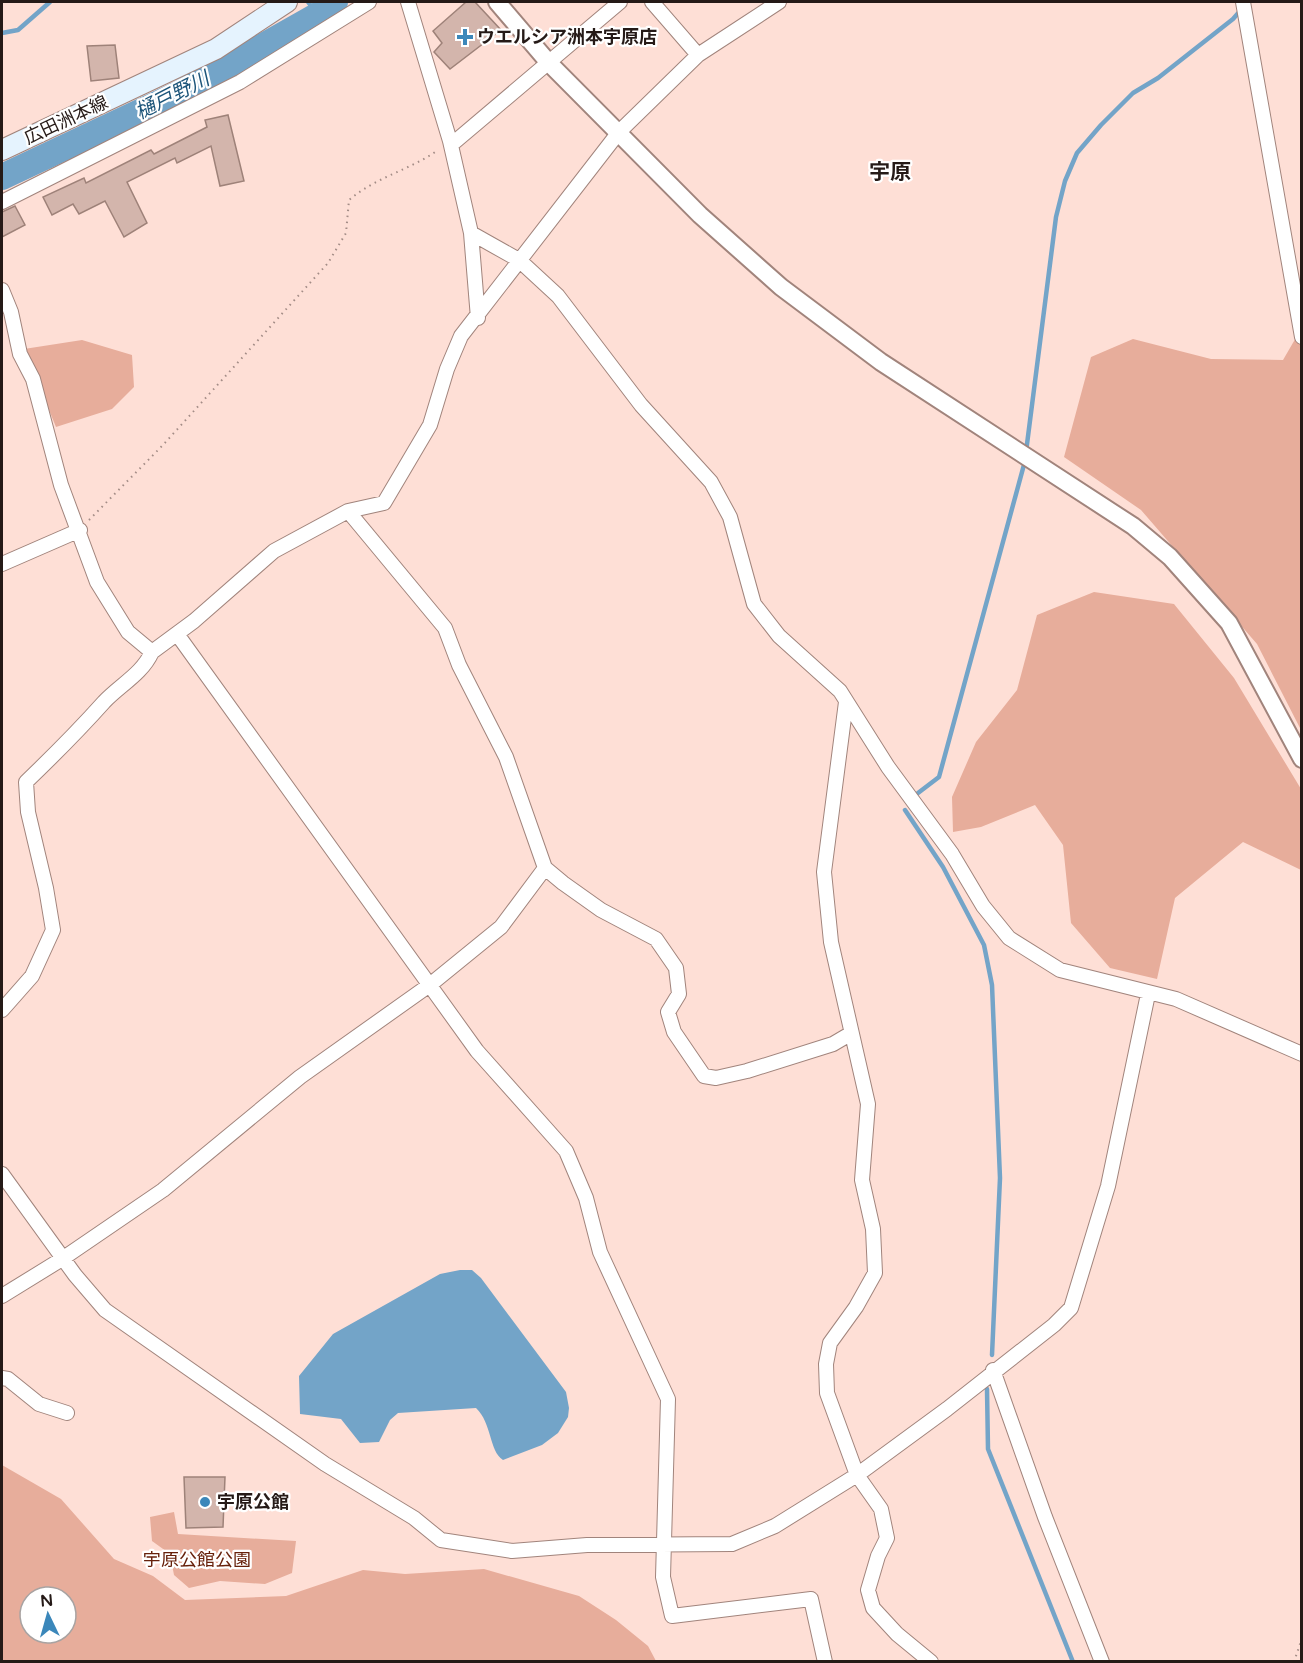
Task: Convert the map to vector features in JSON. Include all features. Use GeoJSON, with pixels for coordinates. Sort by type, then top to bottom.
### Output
{"type":"FeatureCollection","features":[{"type":"Feature","properties":{"kind":"main road","name":"広田洲本線"},"geometry":{"type":"LineString","coordinates":[[2,150],[216,49],[287,2]]}},
{"type":"Feature","properties":{"kind":"street"},"geometry":{"type":"LineString","coordinates":[[2,202],[240,82],[369,2]]}},
{"type":"Feature","properties":{"kind":"street"},"geometry":{"type":"LineString","coordinates":[[408,2],[451,143],[471,233],[478,318]]}},
{"type":"Feature","properties":{"kind":"street"},"geometry":{"type":"LineString","coordinates":[[497,2],[549,63],[700,215],[781,287],[881,362],[1133,526],[1170,556],[1229,623],[1302,759]]}},
{"type":"Feature","properties":{"kind":"street"},"geometry":{"type":"LineString","coordinates":[[451,143],[620,2]]}},
{"type":"Feature","properties":{"kind":"street"},"geometry":{"type":"LineString","coordinates":[[652,2],[698,55]]}},
{"type":"Feature","properties":{"kind":"street"},"geometry":{"type":"LineString","coordinates":[[2,1010],[32,976],[53,930],[46,888],[28,812],[26,782],[94,717],[104,702],[137,674],[152,652],[177,634],[274,551],[348,511],[384,503],[430,425],[447,369],[462,336],[619,132],[698,55],[779,2]]}},
{"type":"Feature","properties":{"kind":"street"},"geometry":{"type":"LineString","coordinates":[[1244,8],[1302,337]]}},
{"type":"Feature","properties":{"kind":"street"},"geometry":{"type":"LineString","coordinates":[[471,233],[519,260],[558,296],[641,405],[711,482],[730,518],[754,604],[779,636],[840,692],[888,767],[952,854],[983,906],[1009,938],[1060,970],[1105,979],[1148,994],[1176,999],[1302,1054]]}},
{"type":"Feature","properties":{"kind":"street"},"geometry":{"type":"LineString","coordinates":[[2,290],[11,312],[20,354],[33,379],[61,485],[80,530],[97,582],[129,632],[152,652]]}},
{"type":"Feature","properties":{"kind":"street"},"geometry":{"type":"LineString","coordinates":[[348,511],[410,589],[445,628],[459,665],[507,757],[545,868],[586,900],[628,926],[656,939],[675,968],[679,994],[668,1012],[674,1032],[704,1076],[716,1078],[747,1071],[832,1044],[850,1034]]}},
{"type":"Feature","properties":{"kind":"street"},"geometry":{"type":"LineString","coordinates":[[2,564],[80,530]]}},
{"type":"Feature","properties":{"kind":"street"},"geometry":{"type":"LineString","coordinates":[[177,634],[477,1051],[566,1151],[586,1198],[600,1252],[668,1399],[663,1577],[672,1616],[811,1599],[825,1662]]}},
{"type":"Feature","properties":{"kind":"street"},"geometry":{"type":"LineString","coordinates":[[846,702],[824,872],[831,942],[850,1034],[868,1104],[862,1180],[873,1229],[875,1273],[856,1307],[830,1343],[826,1364],[827,1393],[857,1475],[881,1509],[887,1538],[878,1557],[868,1590],[873,1608],[897,1634],[932,1662]]}},
{"type":"Feature","properties":{"kind":"street"},"geometry":{"type":"LineString","coordinates":[[2,1296],[163,1191],[300,1077],[431,984],[501,927],[545,868]]}},
{"type":"Feature","properties":{"kind":"street"},"geometry":{"type":"LineString","coordinates":[[2,1174],[62,1259],[105,1310],[325,1464],[414,1518],[441,1540],[512,1551],[586,1545],[732,1544],[775,1526],[857,1475],[947,1409],[993,1370],[1054,1325],[1071,1308],[1108,1186],[1148,994]]}},
{"type":"Feature","properties":{"kind":"street"},"geometry":{"type":"LineString","coordinates":[[993,1370],[1045,1517],[1102,1662]]}},
{"type":"Feature","properties":{"kind":"street"},"geometry":{"type":"LineString","coordinates":[[2,1378],[8,1379],[39,1404],[67,1413]]}},
{"type":"Feature","properties":{"kind":"path"},"geometry":{"type":"LineString","coordinates":[[80,530],[163,445],[328,263],[346,232],[349,200],[371,182],[407,170],[451,143]]}},
{"type":"Feature","properties":{"kind":"path"},"geometry":{"type":"LineString","coordinates":[[1302,1364],[1299,1396],[1302,1420]]}},
{"type":"Feature","properties":{"kind":"path"},"geometry":{"type":"LineString","coordinates":[[1294,1662],[1302,1638]]}},
{"type":"Feature","properties":{"kind":"green space"},"geometry":{"type":"Polygon","coordinates":[[[1301,329],[1301,730],[1257,644],[1141,510],[1064,457],[1091,357],[1133,339],[1211,359],[1283,360],[1301,329]]]}},
{"type":"Feature","properties":{"kind":"green space"},"geometry":{"type":"Polygon","coordinates":[[[82,340],[132,355],[134,387],[112,409],[56,427],[24,349],[82,340]]]}},
{"type":"Feature","properties":{"kind":"green space"},"geometry":{"type":"Polygon","coordinates":[[[1094,592],[1174,604],[1234,678],[1301,789],[1301,870],[1243,842],[1175,898],[1157,979],[1110,968],[1071,923],[1063,845],[1035,805],[981,827],[953,832],[952,797],[976,742],[1017,690],[1037,615],[1094,592]]]}},
{"type":"Feature","properties":{"kind":"green space"},"geometry":{"type":"Polygon","coordinates":[[[2,1465],[61,1499],[114,1559],[153,1576],[185,1600],[286,1596],[363,1570],[405,1574],[484,1569],[579,1596],[616,1620],[648,1646],[656,1661],[2,1661],[2,1465]]]}},
{"type":"Feature","properties":{"kind":"green space","name":"宇原公館公園"},"geometry":{"type":"Polygon","coordinates":[[[174,1512],[178,1534],[296,1541],[292,1573],[265,1584],[220,1581],[189,1588],[174,1575],[170,1554],[152,1541],[150,1517],[174,1512]]]}},
{"type":"Feature","properties":{"kind":"water"},"geometry":{"type":"Polygon","coordinates":[[[472,1270],[481,1278],[566,1392],[568,1417],[558,1433],[542,1445],[503,1460],[498,1456],[485,1421],[476,1408],[398,1413],[390,1420],[379,1442],[360,1443],[341,1419],[300,1414],[299,1376],[333,1334],[440,1274],[472,1270]]]}},
{"type":"Feature","properties":{"kind":"building","name":"ウエルシア洲本宇原店"},"geometry":{"type":"Polygon","coordinates":[[[466,2],[475,2],[501,30],[450,69],[434,52],[442,43],[433,31],[466,2]]]}},
{"type":"Feature","properties":{"kind":"building"},"geometry":{"type":"Polygon","coordinates":[[[115,45],[119,78],[91,81],[87,46],[115,45]]]}},
{"type":"Feature","properties":{"kind":"building"},"geometry":{"type":"Polygon","coordinates":[[[228,115],[244,181],[220,186],[211,146],[177,163],[175,158],[127,182],[147,223],[124,237],[105,201],[79,214],[73,204],[52,215],[43,197],[84,178],[86,183],[151,150],[154,154],[207,127],[205,120],[228,115]]]}},
{"type":"Feature","properties":{"kind":"building"},"geometry":{"type":"Polygon","coordinates":[[[15,206],[25,225],[2,237],[2,212],[15,206]]]}},
{"type":"Feature","properties":{"kind":"building","name":"宇原公館"},"geometry":{"type":"Polygon","coordinates":[[[184,1477],[225,1477],[223,1527],[186,1528],[184,1477]]]}},
{"type":"Feature","properties":{"kind":"waterway"},"geometry":{"type":"LineString","coordinates":[[2,33],[18,30],[50,2]]}},
{"type":"Feature","properties":{"kind":"waterway"},"geometry":{"type":"LineString","coordinates":[[308,2],[318,15]]}},
{"type":"Feature","properties":{"kind":"waterway","name":"樋戸野川"},"geometry":{"type":"LineString","coordinates":[[2,177],[178,94],[318,15],[335,2]]}},
{"type":"Feature","properties":{"kind":"waterway"},"geometry":{"type":"LineString","coordinates":[[1026,452],[1056,217],[1065,181],[1077,153],[1133,93],[1158,78],[1240,11]]}},
{"type":"Feature","properties":{"kind":"waterway"},"geometry":{"type":"LineString","coordinates":[[918,793],[939,777],[1025,461]]}},
{"type":"Feature","properties":{"kind":"waterway"},"geometry":{"type":"LineString","coordinates":[[905,810],[943,867],[984,945],[992,985],[1000,1178],[992,1355]]}},
{"type":"Feature","properties":{"kind":"waterway"},"geometry":{"type":"LineString","coordinates":[[987,1389],[988,1449],[1073,1662]]}},
{"type":"Feature","properties":{"kind":"place","name":"ウエルシア洲本宇原店"},"geometry":{"type":"Point","coordinates":[465,37]}},
{"type":"Feature","properties":{"kind":"place","name":"宇原公館"},"geometry":{"type":"Point","coordinates":[205,1502]}},
{"type":"Feature","properties":{"kind":"district","name":"宇原"},"geometry":{"type":"Point","coordinates":[890,172]}}]}
